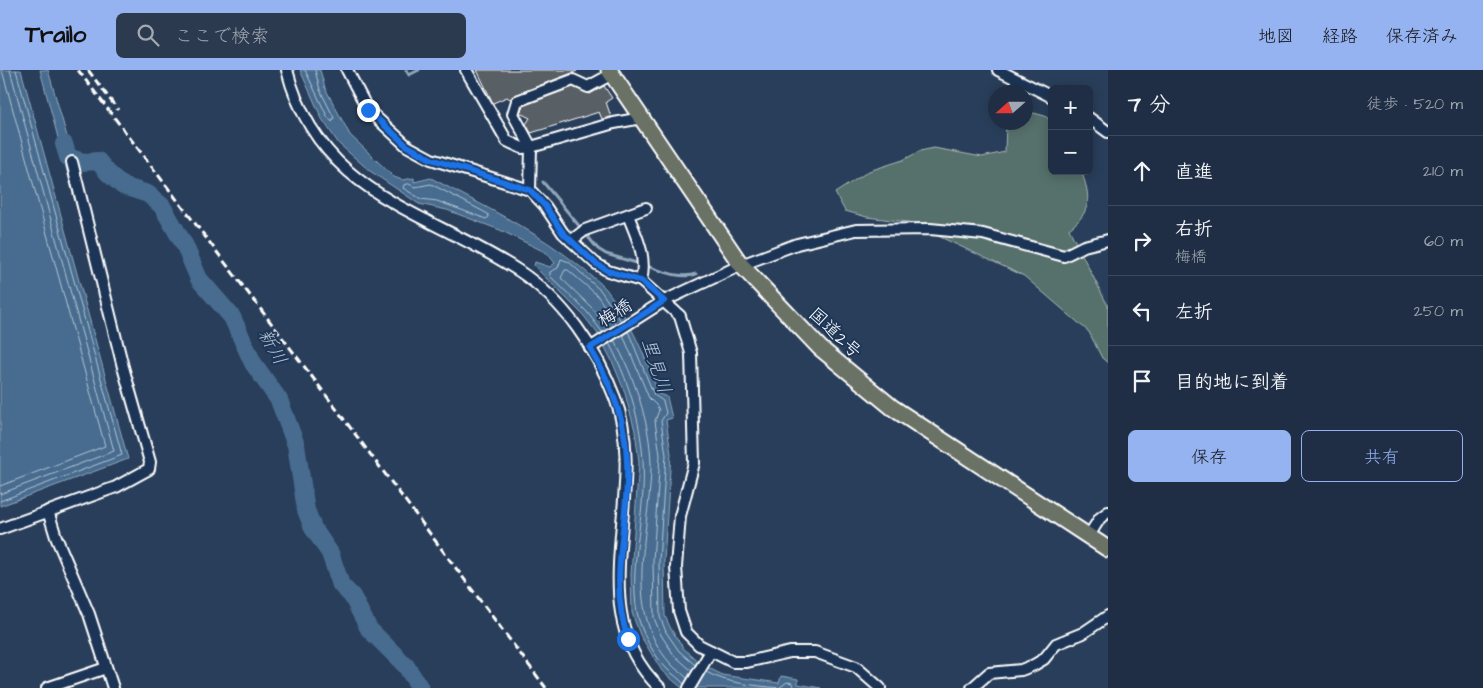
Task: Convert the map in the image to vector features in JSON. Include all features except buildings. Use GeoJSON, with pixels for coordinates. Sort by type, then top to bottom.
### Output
{"type":"FeatureCollection","features":[{"type":"Feature","properties":{"kind":"highway","name":"国道2号"},"geometry":{"type":"LineString","coordinates":[[610,72],[741,265],[820,348],[893,408],[1108,549]]}},
{"type":"Feature","properties":{"kind":"street"},"geometry":{"type":"LineString","coordinates":[[287,70],[306,119],[328,151],[342,167],[382,198],[520,272],[566,314],[592,347],[616,400],[625,441],[626,486],[618,589],[623,623],[636,655],[660,688]]}},
{"type":"Feature","properties":{"kind":"street"},"geometry":{"type":"LineString","coordinates":[[347,70],[368,110],[407,146],[431,159],[530,190],[572,241],[595,263],[608,271],[641,281],[660,304],[680,316],[691,353],[694,463],[680,516],[676,567],[679,611],[686,632],[709,654],[733,662],[747,662],[790,652],[815,652],[856,667],[880,688]]}},
{"type":"Feature","properties":{"kind":"street"},"geometry":{"type":"LineString","coordinates":[[466,70],[507,141],[522,148],[614,123],[642,118]]}},
{"type":"Feature","properties":{"kind":"street"},"geometry":{"type":"LineString","coordinates":[[998,70],[1048,95]]}},
{"type":"Feature","properties":{"kind":"street"},"geometry":{"type":"LineString","coordinates":[[530,190],[532,170],[531,147],[513,114],[517,101],[573,80],[588,87],[610,72]]}},
{"type":"Feature","properties":{"kind":"street"},"geometry":{"type":"LineString","coordinates":[[1093,121],[1108,132]]}},
{"type":"Feature","properties":{"kind":"street"},"geometry":{"type":"LineString","coordinates":[[0,528],[116,487],[149,469],[150,462],[126,376],[72,162]]}},
{"type":"Feature","properties":{"kind":"street"},"geometry":{"type":"LineString","coordinates":[[572,241],[583,232],[646,208]]}},
{"type":"Feature","properties":{"kind":"street"},"geometry":{"type":"LineString","coordinates":[[628,215],[643,252],[644,265],[641,281]]}},
{"type":"Feature","properties":{"kind":"street","name":"梅橋"},"geometry":{"type":"LineString","coordinates":[[592,347],[660,304],[741,265],[797,244],[856,230],[930,229],[983,234],[1064,256],[1084,246],[1108,240]]}},
{"type":"Feature","properties":{"kind":"street"},"geometry":{"type":"LineString","coordinates":[[48,511],[56,537],[89,614],[112,688]]}},
{"type":"Feature","properties":{"kind":"street"},"geometry":{"type":"LineString","coordinates":[[1088,537],[1100,518],[1108,512]]}},
{"type":"Feature","properties":{"kind":"street"},"geometry":{"type":"LineString","coordinates":[[972,688],[989,673],[1021,670],[1034,665],[1044,659],[1056,644],[1083,633],[1108,616]]}},
{"type":"Feature","properties":{"kind":"street"},"geometry":{"type":"LineString","coordinates":[[689,688],[709,654]]}},
{"type":"Feature","properties":{"kind":"street"},"geometry":{"type":"LineString","coordinates":[[47,688],[106,668]]}},
{"type":"Feature","properties":{"kind":"green space"},"geometry":{"type":"Polygon","coordinates":[[[1033,113],[1045,116],[1048,119],[1048,175],[1082,175],[1088,196],[1086,210],[1077,223],[1069,229],[1108,306],[1108,363],[1102,358],[1089,332],[1024,276],[908,222],[867,217],[845,211],[835,193],[869,171],[903,160],[920,151],[934,148],[982,157],[1005,152],[1006,130],[1033,130],[1033,113]]]}},
{"type":"Feature","properties":{"kind":"water"},"geometry":{"type":"Polygon","coordinates":[[[0,70],[21,70],[128,459],[0,506],[0,70]]]}},
{"type":"Feature","properties":{"kind":"water"},"geometry":{"type":"Polygon","coordinates":[[[40,70],[48,70],[68,140],[70,149],[68,161],[80,207],[77,209],[40,70]]]}},
{"type":"Feature","properties":{"kind":"water"},"geometry":{"type":"Polygon","coordinates":[[[300,70],[320,70],[325,88],[350,135],[394,177],[402,180],[414,178],[414,182],[431,178],[490,209],[566,255],[606,289],[637,339],[659,394],[667,397],[672,418],[666,420],[671,454],[664,561],[665,616],[671,629],[684,649],[700,663],[722,675],[779,683],[781,676],[798,679],[798,684],[821,688],[682,688],[662,671],[640,635],[632,613],[631,574],[639,462],[635,431],[624,390],[598,334],[583,315],[534,266],[535,262],[550,267],[555,263],[547,253],[500,230],[447,210],[419,204],[370,171],[339,144],[322,119],[300,70]]]}},
{"type":"Feature","properties":{"kind":"waterway"},"geometry":{"type":"LineString","coordinates":[[406,70],[409,75],[419,70]]}},
{"type":"Feature","properties":{"kind":"waterway"},"geometry":{"type":"LineString","coordinates":[[466,79],[500,140],[514,150],[526,154],[527,157]]}},
{"type":"Feature","properties":{"kind":"waterway","name":"新川"},"geometry":{"type":"LineString","coordinates":[[64,144],[68,157],[84,162],[98,161],[123,186],[148,194],[162,206],[185,246],[199,279],[232,317],[253,363],[279,400],[296,445],[306,510],[313,528],[330,553],[341,585],[352,596],[369,629],[406,666],[420,688]]}},
{"type":"Feature","properties":{"kind":"waterway"},"geometry":{"type":"LineString","coordinates":[[543,182],[598,249],[606,254],[640,264]]}},
{"type":"Feature","properties":{"kind":"waterway"},"geometry":{"type":"LineString","coordinates":[[646,266],[677,275],[690,276],[696,274]]}},
{"type":"Feature","properties":{"kind":"railway"},"geometry":{"type":"LineString","coordinates":[[78,70],[546,688]]}},
{"type":"Feature","properties":{"kind":"railway"},"geometry":{"type":"LineString","coordinates":[[88,70],[118,110]]}},
{"type":"Feature","properties":{"kind":"route"},"geometry":{"type":"LineString","coordinates":[[368,110],[407,146],[431,159],[517,184],[530,190],[545,206],[563,233],[595,263],[608,271],[641,281],[664,301],[590,348],[605,374],[616,400],[622,420],[628,463],[618,589],[623,623],[628,639]]}},
{"type":"Feature","properties":{"kind":"water label","name":"里見川"},"geometry":{"type":"Point","coordinates":[656,366]}}]}
